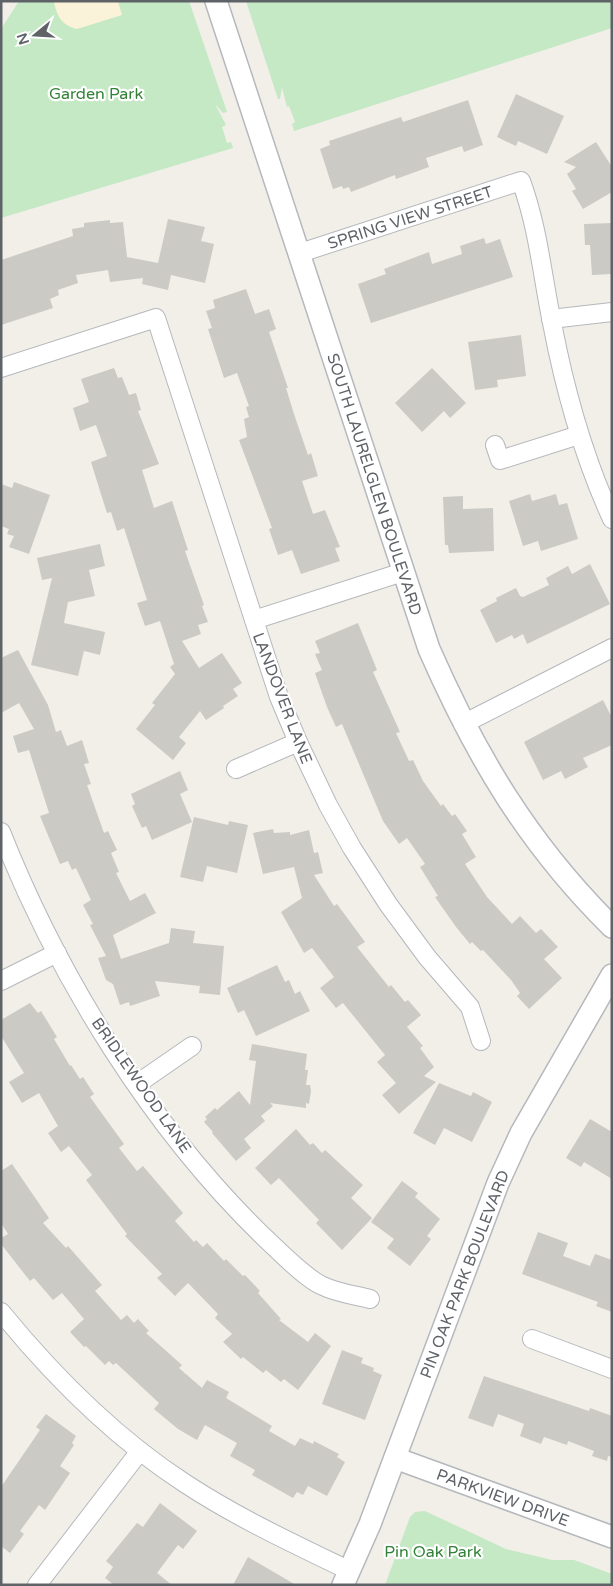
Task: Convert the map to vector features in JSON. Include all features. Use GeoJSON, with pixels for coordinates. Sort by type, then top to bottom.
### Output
{"type":"FeatureCollection","features":[{"type":"Feature","properties":{"kind":"street","name":"SOUTH LAURELGLEN BOULEVARD"},"geometry":{"type":"LineString","coordinates":[[216,1],[429,649],[463,724],[491,776],[522,822],[555,865],[612,927]]}},
{"type":"Feature","properties":{"kind":"street","name":"SPRING VIEW STREET"},"geometry":{"type":"LineString","coordinates":[[300,253],[521,181],[532,210],[539,242],[551,319]]}},
{"type":"Feature","properties":{"kind":"street"},"geometry":{"type":"LineString","coordinates":[[605,313],[551,319],[564,382],[579,435],[612,520]]}},
{"type":"Feature","properties":{"kind":"street","name":"LANDOVER LANE"},"geometry":{"type":"LineString","coordinates":[[1,368],[156,318],[279,697],[298,742],[328,805],[352,848],[388,904],[427,957],[470,1006],[481,1041]]}},
{"type":"Feature","properties":{"kind":"street"},"geometry":{"type":"LineString","coordinates":[[495,445],[500,460],[579,435]]}},
{"type":"Feature","properties":{"kind":"street"},"geometry":{"type":"LineString","coordinates":[[254,620],[403,572]]}},
{"type":"Feature","properties":{"kind":"street"},"geometry":{"type":"LineString","coordinates":[[463,724],[612,648]]}},
{"type":"Feature","properties":{"kind":"street"},"geometry":{"type":"LineString","coordinates":[[236,769],[298,742]]}},
{"type":"Feature","properties":{"kind":"street","name":"BRIDLEWOOD LANE"},"geometry":{"type":"LineString","coordinates":[[1,832],[37,914],[90,1011],[137,1084],[213,1182],[250,1223],[284,1256],[322,1286],[370,1299]]}},
{"type":"Feature","properties":{"kind":"street"},"geometry":{"type":"LineString","coordinates":[[1,981],[57,953]]}},
{"type":"Feature","properties":{"kind":"street","name":"PIN OAK PARK BOULEVARD"},"geometry":{"type":"LineString","coordinates":[[346,1578],[395,1458],[502,1174],[538,1101],[612,975]]}},
{"type":"Feature","properties":{"kind":"street"},"geometry":{"type":"LineString","coordinates":[[137,1084],[192,1046]]}},
{"type":"Feature","properties":{"kind":"street"},"geometry":{"type":"LineString","coordinates":[[1,1312],[68,1388],[140,1451],[186,1484],[346,1578]]}},
{"type":"Feature","properties":{"kind":"street"},"geometry":{"type":"LineString","coordinates":[[532,1339],[612,1369]]}},
{"type":"Feature","properties":{"kind":"street"},"geometry":{"type":"LineString","coordinates":[[37,1585],[140,1451]]}},
{"type":"Feature","properties":{"kind":"street","name":"PARKVIEW DRIVE"},"geometry":{"type":"LineString","coordinates":[[395,1458],[612,1537]]}},
{"type":"Feature","properties":{"kind":"green space","name":"Garden Park"},"geometry":{"type":"Polygon","coordinates":[[[19,1],[189,1],[227,112],[223,113],[215,104],[226,125],[222,127],[227,143],[231,142],[233,148],[1,218],[1,29],[19,1]]]}},
{"type":"Feature","properties":{"kind":"green space"},"geometry":{"type":"Polygon","coordinates":[[[246,1],[612,1],[612,28],[294,131],[292,124],[295,122],[289,106],[287,107],[282,87],[280,99],[278,99],[246,1]]]}},
{"type":"Feature","properties":{"kind":"green space","name":"Pin Oak Park"},"geometry":{"type":"Polygon","coordinates":[[[425,1511],[506,1549],[552,1560],[574,1560],[612,1574],[612,1585],[385,1585],[410,1517],[415,1512],[425,1511]]]}},
{"type":"Feature","properties":{"kind":"sand"},"geometry":{"type":"Polygon","coordinates":[[[54,1],[118,1],[122,15],[77,29],[72,28],[61,19],[56,11],[54,1]]]}},
{"type":"Feature","properties":{"kind":"building"},"geometry":{"type":"Polygon","coordinates":[[[516,94],[564,116],[547,154],[518,141],[516,146],[497,137],[516,94]]]}},
{"type":"Feature","properties":{"kind":"building"},"geometry":{"type":"Polygon","coordinates":[[[468,100],[483,145],[464,152],[462,146],[426,158],[429,167],[396,179],[395,175],[351,192],[349,187],[343,189],[342,186],[333,189],[320,149],[330,145],[329,141],[401,117],[403,122],[468,100]]]}},
{"type":"Feature","properties":{"kind":"building"},"geometry":{"type":"Polygon","coordinates":[[[596,142],[612,167],[612,192],[583,209],[572,191],[576,189],[567,174],[576,167],[564,162],[596,142]]]}},
{"type":"Feature","properties":{"kind":"building"},"geometry":{"type":"Polygon","coordinates":[[[168,219],[205,227],[201,241],[214,244],[205,283],[171,275],[168,290],[142,284],[143,278],[110,282],[108,270],[76,275],[78,283],[58,290],[59,295],[50,299],[53,308],[1,325],[1,260],[73,236],[72,229],[84,227],[84,223],[110,220],[110,223],[123,222],[127,257],[158,263],[168,219]]]}},
{"type":"Feature","properties":{"kind":"building"},"geometry":{"type":"Polygon","coordinates":[[[612,223],[612,274],[592,275],[590,245],[585,245],[584,224],[612,223]]]}},
{"type":"Feature","properties":{"kind":"building"},"geometry":{"type":"Polygon","coordinates":[[[484,238],[486,244],[500,239],[513,277],[371,323],[358,284],[386,274],[384,269],[429,252],[432,264],[462,254],[460,246],[484,238]]]}},
{"type":"Feature","properties":{"kind":"building"},"geometry":{"type":"Polygon","coordinates":[[[246,289],[255,314],[269,309],[276,329],[269,332],[288,388],[286,388],[294,414],[308,455],[311,453],[318,476],[302,481],[313,514],[325,510],[340,547],[335,548],[340,561],[301,574],[292,550],[278,555],[269,529],[272,528],[239,440],[247,437],[244,419],[249,417],[246,407],[249,406],[237,373],[224,378],[208,329],[212,328],[206,311],[215,308],[213,300],[246,289]]]}},
{"type":"Feature","properties":{"kind":"building"},"geometry":{"type":"Polygon","coordinates":[[[521,335],[526,376],[497,380],[498,387],[475,390],[468,342],[521,335]]]}},
{"type":"Feature","properties":{"kind":"building"},"geometry":{"type":"Polygon","coordinates":[[[114,368],[118,378],[122,377],[129,395],[136,393],[141,410],[138,411],[159,464],[142,470],[154,508],[172,501],[188,550],[185,551],[204,605],[202,606],[208,622],[198,625],[201,634],[182,641],[199,668],[222,653],[242,683],[233,689],[238,696],[206,720],[200,711],[179,737],[186,743],[173,760],[136,729],[155,705],[152,703],[175,674],[170,667],[174,664],[160,621],[145,626],[137,603],[147,600],[124,528],[117,531],[111,512],[107,513],[91,462],[107,456],[96,425],[80,431],[73,408],[89,402],[81,379],[114,368]]]}},
{"type":"Feature","properties":{"kind":"building"},"geometry":{"type":"Polygon","coordinates":[[[432,368],[466,403],[450,418],[444,411],[422,432],[395,403],[432,368]]]}},
{"type":"Feature","properties":{"kind":"building"},"geometry":{"type":"Polygon","coordinates":[[[14,482],[50,495],[29,554],[9,547],[14,536],[7,534],[9,529],[1,526],[1,484],[12,488],[14,482]]]}},
{"type":"Feature","properties":{"kind":"building"},"geometry":{"type":"Polygon","coordinates":[[[530,494],[532,501],[556,494],[559,505],[567,503],[578,539],[541,551],[538,541],[523,546],[509,501],[530,494]]]}},
{"type":"Feature","properties":{"kind":"building"},"geometry":{"type":"Polygon","coordinates":[[[463,496],[463,509],[493,508],[494,551],[449,553],[448,545],[445,545],[443,497],[463,496]]]}},
{"type":"Feature","properties":{"kind":"building"},"geometry":{"type":"Polygon","coordinates":[[[100,544],[105,566],[89,570],[95,596],[68,602],[64,623],[105,632],[100,655],[84,651],[78,676],[31,665],[52,578],[42,580],[37,558],[100,544]]]}},
{"type":"Feature","properties":{"kind":"building"},"geometry":{"type":"Polygon","coordinates":[[[590,564],[610,604],[527,644],[523,634],[514,639],[512,635],[496,643],[480,610],[497,601],[496,598],[516,588],[520,596],[523,597],[549,585],[546,578],[568,566],[572,574],[590,564]]]}},
{"type":"Feature","properties":{"kind":"building"},"geometry":{"type":"Polygon","coordinates":[[[358,623],[377,670],[373,672],[400,732],[396,733],[409,761],[413,760],[423,781],[441,806],[443,804],[452,816],[455,814],[467,831],[462,834],[476,857],[465,864],[487,897],[512,924],[520,916],[536,933],[541,929],[558,947],[544,959],[562,978],[529,1009],[517,996],[520,993],[511,980],[483,950],[481,951],[472,942],[470,944],[456,927],[435,897],[438,896],[420,867],[425,864],[407,838],[399,844],[383,821],[342,724],[336,727],[327,707],[315,673],[322,670],[315,654],[320,653],[315,641],[358,623]]]}},
{"type":"Feature","properties":{"kind":"building"},"geometry":{"type":"Polygon","coordinates":[[[18,650],[48,705],[56,732],[61,730],[67,746],[82,740],[89,763],[84,764],[91,784],[87,785],[104,833],[108,831],[117,850],[111,853],[119,872],[116,873],[130,901],[145,893],[156,913],[113,935],[121,959],[169,943],[171,928],[195,931],[193,943],[224,946],[220,995],[199,993],[200,986],[155,981],[160,996],[130,1006],[129,1002],[120,1005],[113,984],[106,980],[98,958],[106,956],[90,925],[93,924],[83,905],[91,900],[76,868],[72,870],[68,861],[60,864],[40,816],[49,813],[29,750],[18,753],[13,736],[34,729],[19,703],[1,713],[1,658],[18,650]]]}},
{"type":"Feature","properties":{"kind":"building"},"geometry":{"type":"Polygon","coordinates":[[[603,700],[612,718],[612,745],[583,758],[588,767],[565,779],[561,771],[543,780],[524,742],[603,700]]]}},
{"type":"Feature","properties":{"kind":"building"},"geometry":{"type":"Polygon","coordinates":[[[180,771],[188,790],[180,794],[192,822],[152,840],[146,826],[142,828],[132,806],[135,804],[131,794],[180,771]]]}},
{"type":"Feature","properties":{"kind":"building"},"geometry":{"type":"Polygon","coordinates":[[[194,817],[228,825],[229,821],[248,825],[237,873],[207,866],[203,882],[180,877],[194,817]]]}},
{"type":"Feature","properties":{"kind":"building"},"geometry":{"type":"Polygon","coordinates":[[[273,829],[274,833],[290,832],[290,835],[309,830],[314,853],[318,852],[323,873],[314,875],[334,906],[337,904],[365,942],[357,947],[389,987],[391,985],[405,1002],[408,1000],[421,1015],[407,1027],[423,1046],[420,1048],[434,1067],[424,1076],[436,1082],[399,1114],[382,1095],[396,1083],[377,1062],[385,1055],[343,1003],[336,1008],[320,988],[334,977],[312,948],[304,953],[281,912],[302,898],[294,867],[263,874],[253,833],[273,829]]]}},
{"type":"Feature","properties":{"kind":"building"},"geometry":{"type":"Polygon","coordinates":[[[277,965],[285,982],[289,980],[295,994],[300,991],[310,1011],[256,1036],[244,1010],[238,1013],[227,988],[277,965]]]}},
{"type":"Feature","properties":{"kind":"building"},"geometry":{"type":"Polygon","coordinates":[[[30,1003],[38,1013],[41,1011],[57,1037],[54,1039],[70,1066],[80,1079],[83,1077],[94,1094],[90,1097],[124,1144],[119,1148],[137,1171],[143,1166],[183,1213],[175,1221],[194,1242],[196,1240],[203,1247],[207,1243],[224,1261],[226,1259],[243,1276],[245,1275],[260,1291],[258,1293],[281,1319],[279,1320],[308,1342],[315,1333],[331,1346],[298,1390],[284,1379],[281,1382],[266,1370],[263,1373],[243,1357],[241,1359],[223,1342],[232,1334],[215,1318],[218,1314],[188,1283],[175,1296],[157,1278],[162,1274],[125,1236],[127,1234],[86,1180],[92,1175],[69,1146],[61,1152],[48,1133],[58,1126],[39,1093],[22,1103],[9,1082],[24,1073],[1,1036],[1,1020],[30,1003]]]}},
{"type":"Feature","properties":{"kind":"building"},"geometry":{"type":"Polygon","coordinates":[[[252,1044],[307,1054],[305,1070],[308,1070],[306,1085],[310,1085],[311,1091],[309,1104],[306,1103],[306,1108],[270,1103],[273,1106],[261,1116],[265,1121],[244,1139],[251,1148],[236,1161],[204,1122],[207,1119],[205,1117],[215,1108],[217,1110],[239,1091],[250,1105],[256,1061],[249,1060],[252,1044]]]}},
{"type":"Feature","properties":{"kind":"building"},"geometry":{"type":"Polygon","coordinates":[[[439,1083],[471,1096],[473,1092],[492,1102],[472,1142],[444,1128],[435,1145],[413,1133],[439,1083]]]}},
{"type":"Feature","properties":{"kind":"building"},"geometry":{"type":"Polygon","coordinates":[[[590,1119],[612,1132],[612,1179],[584,1162],[581,1167],[566,1158],[590,1119]]]}},
{"type":"Feature","properties":{"kind":"building"},"geometry":{"type":"Polygon","coordinates":[[[296,1129],[310,1145],[313,1143],[322,1153],[325,1150],[363,1185],[351,1198],[372,1218],[342,1250],[316,1223],[319,1220],[279,1178],[271,1185],[255,1168],[296,1129]]]}},
{"type":"Feature","properties":{"kind":"building"},"geometry":{"type":"Polygon","coordinates":[[[12,1164],[49,1218],[43,1223],[66,1248],[68,1246],[102,1285],[95,1291],[121,1320],[127,1315],[134,1323],[138,1319],[149,1331],[146,1333],[182,1365],[179,1368],[202,1388],[207,1380],[229,1392],[226,1398],[272,1426],[269,1431],[295,1446],[300,1438],[313,1444],[314,1441],[339,1454],[337,1457],[345,1462],[327,1496],[308,1486],[303,1495],[297,1492],[293,1498],[252,1475],[255,1470],[230,1456],[237,1443],[205,1425],[197,1440],[178,1429],[154,1409],[159,1403],[116,1363],[113,1365],[109,1361],[105,1365],[86,1346],[84,1347],[70,1332],[84,1319],[62,1293],[53,1300],[34,1278],[30,1281],[1,1244],[1,1238],[8,1234],[1,1223],[1,1171],[12,1164]]]}},
{"type":"Feature","properties":{"kind":"building"},"geometry":{"type":"Polygon","coordinates":[[[402,1181],[418,1193],[415,1197],[440,1219],[427,1236],[431,1239],[410,1266],[387,1248],[394,1239],[371,1222],[402,1181]]]}},
{"type":"Feature","properties":{"kind":"building"},"geometry":{"type":"Polygon","coordinates":[[[538,1232],[568,1243],[563,1256],[590,1266],[595,1254],[612,1260],[612,1312],[596,1306],[598,1302],[522,1274],[538,1232]]]}},
{"type":"Feature","properties":{"kind":"building"},"geometry":{"type":"Polygon","coordinates":[[[342,1350],[363,1358],[361,1363],[374,1368],[373,1371],[382,1375],[365,1420],[322,1404],[342,1350]]]}},
{"type":"Feature","properties":{"kind":"building"},"geometry":{"type":"Polygon","coordinates":[[[484,1376],[589,1411],[590,1408],[612,1416],[612,1457],[608,1456],[607,1461],[592,1456],[594,1451],[568,1441],[567,1445],[544,1437],[541,1444],[520,1436],[524,1424],[498,1414],[493,1427],[468,1418],[484,1376]]]}},
{"type":"Feature","properties":{"kind":"building"},"geometry":{"type":"Polygon","coordinates":[[[46,1414],[76,1436],[72,1443],[74,1445],[60,1466],[70,1473],[45,1510],[39,1505],[20,1531],[24,1534],[10,1553],[1,1546],[1,1487],[40,1430],[36,1427],[46,1414]]]}},
{"type":"Feature","properties":{"kind":"building"},"geometry":{"type":"Polygon","coordinates":[[[160,1503],[197,1531],[183,1549],[178,1545],[157,1573],[172,1585],[114,1585],[105,1578],[113,1567],[106,1561],[137,1523],[143,1527],[160,1503]]]}},
{"type":"Feature","properties":{"kind":"building"},"geometry":{"type":"Polygon","coordinates":[[[248,1557],[296,1585],[233,1585],[248,1557]]]}}]}
